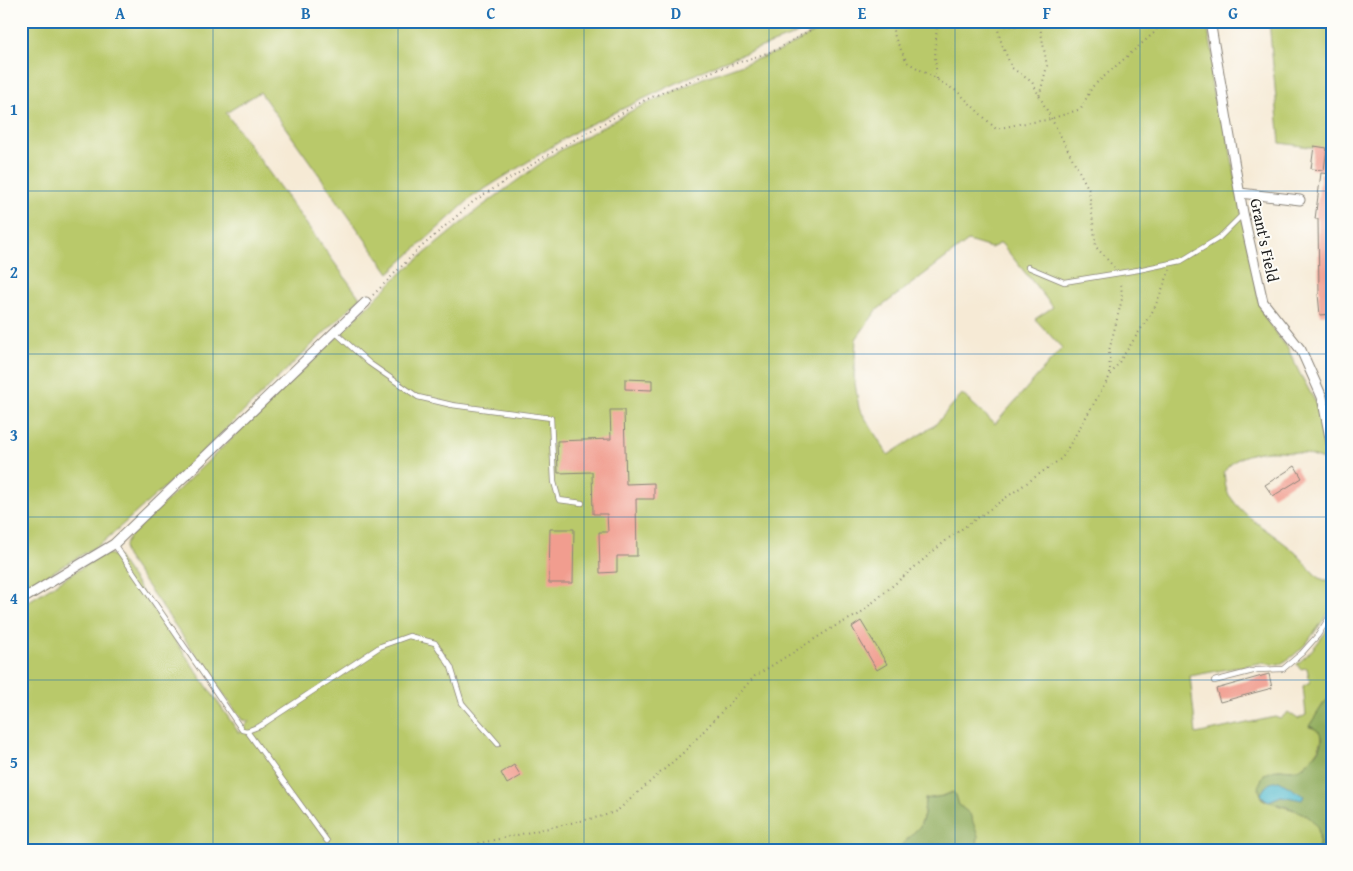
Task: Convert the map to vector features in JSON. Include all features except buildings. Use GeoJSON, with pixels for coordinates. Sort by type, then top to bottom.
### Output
{"type":"FeatureCollection","features":[{"type":"Feature","properties":{"kind":"street","name":"Grant's Field"},"geometry":{"type":"LineString","coordinates":[[1210,21],[1243,213],[1263,302],[1301,350],[1322,397],[1332,448]]}},
{"type":"Feature","properties":{"kind":"street"},"geometry":{"type":"LineString","coordinates":[[1240,193],[1300,200]]}},
{"type":"Feature","properties":{"kind":"street"},"geometry":{"type":"LineString","coordinates":[[21,600],[114,544],[366,302]]}},
{"type":"Feature","properties":{"kind":"lane"},"geometry":{"type":"LineString","coordinates":[[1028,267],[1064,282],[1181,261],[1219,238],[1243,213]]}},
{"type":"Feature","properties":{"kind":"lane"},"geometry":{"type":"LineString","coordinates":[[335,332],[369,363],[418,397],[452,405],[551,418],[554,482],[560,500],[582,503]]}},
{"type":"Feature","properties":{"kind":"lane"},"geometry":{"type":"LineString","coordinates":[[114,544],[242,730],[247,731],[327,841]]}},
{"type":"Feature","properties":{"kind":"lane"},"geometry":{"type":"LineString","coordinates":[[1214,681],[1257,670],[1283,669],[1302,653],[1318,635],[1332,613]]}},
{"type":"Feature","properties":{"kind":"lane"},"geometry":{"type":"LineString","coordinates":[[247,731],[260,726],[381,646],[409,636],[435,643],[451,667],[462,703],[498,744]]}},
{"type":"Feature","properties":{"kind":"path"},"geometry":{"type":"LineString","coordinates":[[366,302],[420,249],[474,201],[549,154],[644,100],[716,70],[776,50],[826,21]]}},
{"type":"Feature","properties":{"kind":"path"},"geometry":{"type":"LineString","coordinates":[[890,21],[896,40],[907,62],[958,92],[996,129],[1046,120],[1081,109],[1092,87],[1155,32],[1162,21]]}},
{"type":"Feature","properties":{"kind":"path"},"geometry":{"type":"LineString","coordinates":[[937,21],[935,58],[937,80]]}},
{"type":"Feature","properties":{"kind":"path"},"geometry":{"type":"LineString","coordinates":[[956,21],[983,26],[1040,26],[1060,21]]}},
{"type":"Feature","properties":{"kind":"path"},"geometry":{"type":"LineString","coordinates":[[1039,21],[1047,66],[1039,97]]}},
{"type":"Feature","properties":{"kind":"path"},"geometry":{"type":"LineString","coordinates":[[997,26],[1002,45],[1012,68],[1032,82],[1089,190],[1096,247],[1120,273],[1122,299],[1108,351],[1110,376]]}},
{"type":"Feature","properties":{"kind":"path"},"geometry":{"type":"LineString","coordinates":[[449,850],[617,811],[685,751],[755,676],[837,625],[858,615],[950,538],[1062,458],[1110,376],[1154,309],[1173,263]]}},
{"type":"Feature","properties":{"kind":"green space"},"geometry":{"type":"Polygon","coordinates":[[[21,21],[817,21],[792,36],[721,62],[578,130],[472,197],[389,273],[260,92],[226,113],[360,298],[187,467],[102,543],[29,586],[21,573],[21,21]]]}},
{"type":"Feature","properties":{"kind":"green space"},"geometry":{"type":"Polygon","coordinates":[[[823,21],[1206,21],[1213,54],[1211,80],[1214,99],[1222,106],[1259,302],[1264,316],[1287,347],[1315,401],[1324,433],[1326,461],[1306,454],[1279,451],[1258,452],[1231,464],[1224,472],[1226,487],[1236,504],[1253,520],[1290,548],[1317,576],[1324,580],[1332,581],[1332,608],[1306,644],[1279,665],[1260,663],[1190,676],[1196,734],[1275,717],[1280,719],[1288,712],[1298,719],[1306,715],[1303,686],[1310,682],[1307,668],[1300,669],[1297,664],[1307,655],[1332,622],[1332,695],[1324,703],[1309,727],[1316,729],[1322,736],[1319,748],[1306,764],[1297,769],[1277,769],[1277,805],[1301,813],[1313,820],[1319,834],[1318,850],[978,850],[978,836],[965,811],[958,805],[956,795],[953,792],[925,799],[924,815],[920,826],[897,850],[21,850],[21,606],[105,553],[118,557],[239,733],[249,721],[242,720],[126,556],[125,547],[131,535],[323,351],[398,276],[477,210],[552,155],[633,110],[703,78],[780,51],[826,26],[823,21]],[[968,241],[877,310],[856,339],[854,377],[859,408],[888,455],[935,425],[962,394],[995,424],[1062,348],[1035,319],[1053,307],[1001,243],[991,248],[968,241]]]}},
{"type":"Feature","properties":{"kind":"green space"},"geometry":{"type":"Polygon","coordinates":[[[1269,21],[1332,21],[1332,150],[1280,143],[1269,21]]]}},
{"type":"Feature","properties":{"kind":"green space"},"geometry":{"type":"Polygon","coordinates":[[[1332,695],[1332,850],[1318,850],[1320,837],[1317,827],[1312,820],[1304,814],[1263,800],[1258,787],[1264,774],[1279,769],[1294,770],[1301,768],[1319,749],[1322,737],[1316,729],[1309,726],[1324,703],[1332,695]],[[1265,787],[1269,801],[1281,796],[1302,799],[1303,796],[1291,789],[1265,787]]]}},
{"type":"Feature","properties":{"kind":"green space"},"geometry":{"type":"Polygon","coordinates":[[[953,792],[959,805],[970,814],[978,836],[978,850],[897,850],[920,826],[924,815],[925,799],[953,792]]]}},
{"type":"Feature","properties":{"kind":"water"},"geometry":{"type":"Polygon","coordinates":[[[1279,781],[1304,796],[1302,800],[1281,796],[1269,801],[1265,799],[1261,794],[1268,784],[1279,781]]]}}]}
